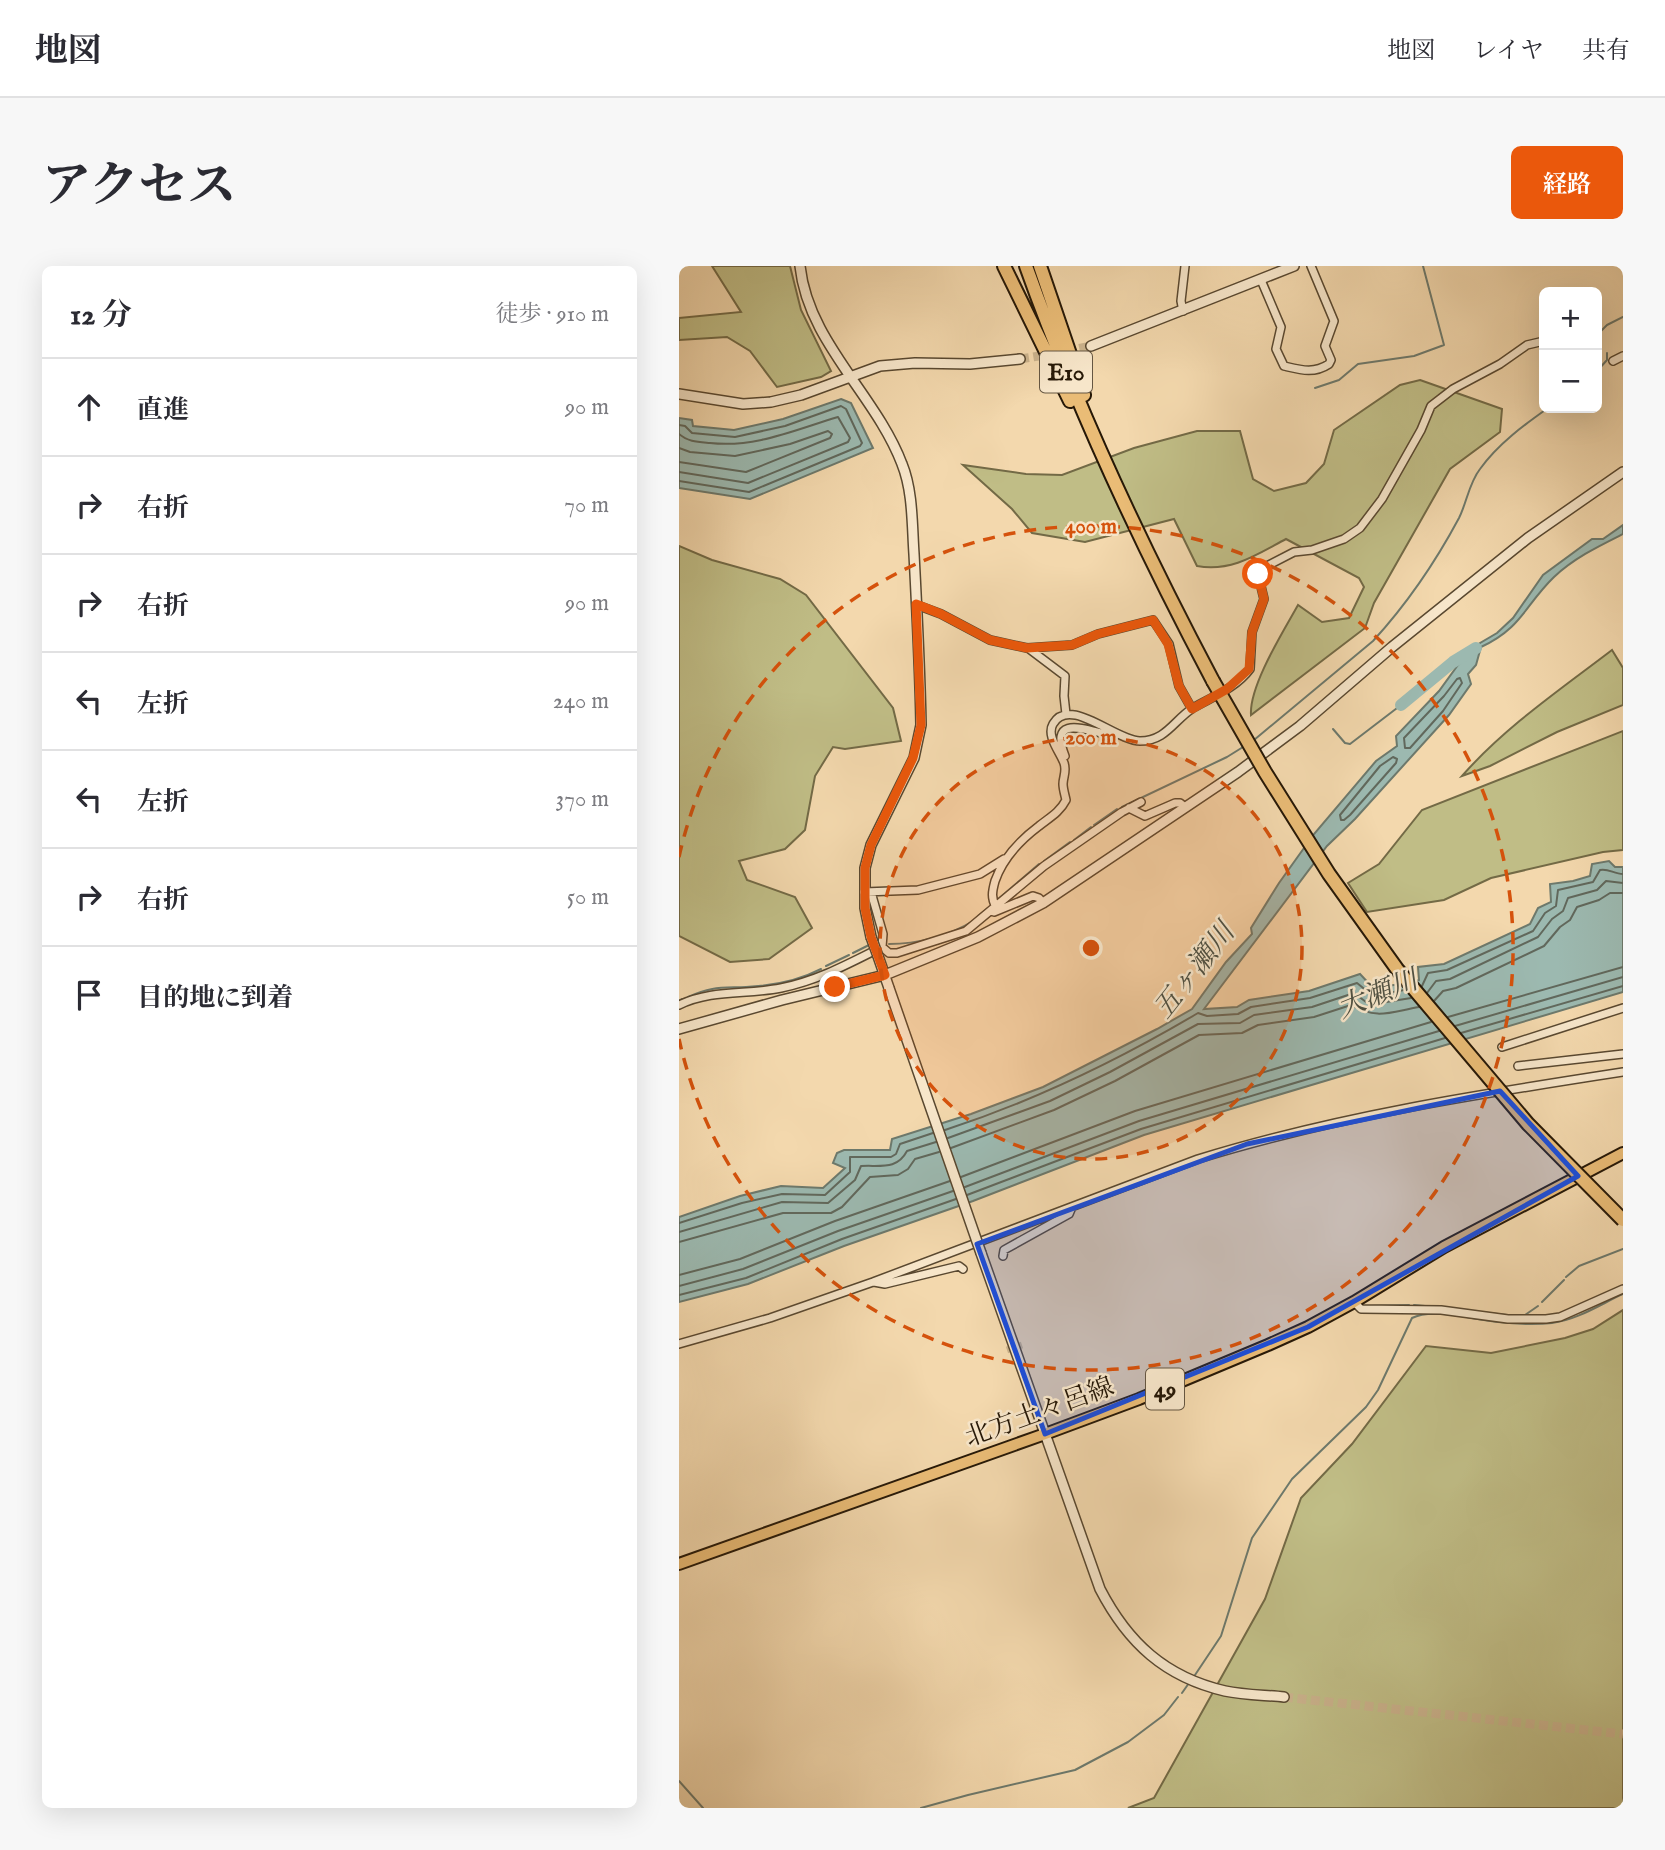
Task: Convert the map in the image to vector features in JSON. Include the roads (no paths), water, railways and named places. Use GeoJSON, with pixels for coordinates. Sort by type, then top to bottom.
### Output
{"type":"FeatureCollection","features":[{"type":"Feature","properties":{"kind":"highway"},"geometry":{"type":"LineString","coordinates":[[1004,266],[1137,532]]}},
{"type":"Feature","properties":{"kind":"highway","name":"E10"},"geometry":{"type":"LineString","coordinates":[[1026,266],[1071,384],[1137,532],[1213,681],[1322,864],[1397,969],[1528,1124],[1623,1220]]}},
{"type":"Feature","properties":{"kind":"highway","name":"E10"},"geometry":{"type":"LineString","coordinates":[[1034,266],[1112,477]]}},
{"type":"Feature","properties":{"kind":"highway"},"geometry":{"type":"LineString","coordinates":[[1040,266],[1096,434]]}},
{"type":"Feature","properties":{"kind":"main road","name":"北方土々呂線"},"geometry":{"type":"LineString","coordinates":[[679,1564],[1045,1434],[1206,1372],[1308,1327],[1444,1247],[1623,1153]]}},
{"type":"Feature","properties":{"kind":"street"},"geometry":{"type":"LineString","coordinates":[[800,266],[808,303],[820,327],[880,418],[903,466],[911,504],[921,725],[913,758],[871,845],[865,868],[865,908],[871,937],[1100,1589],[1114,1615],[1134,1641],[1154,1659],[1182,1677],[1227,1691],[1284,1698]]}},
{"type":"Feature","properties":{"kind":"street"},"geometry":{"type":"LineString","coordinates":[[1182,311],[1185,266]]}},
{"type":"Feature","properties":{"kind":"street"},"geometry":{"type":"LineString","coordinates":[[1091,346],[1294,266]]}},
{"type":"Feature","properties":{"kind":"street"},"geometry":{"type":"LineString","coordinates":[[1261,280],[1281,327],[1276,349],[1284,366],[1308,371],[1322,369],[1331,360],[1325,346],[1334,321],[1311,266]]}},
{"type":"Feature","properties":{"kind":"street"},"geometry":{"type":"LineString","coordinates":[[993,910],[991,897],[999,869],[1005,859],[1025,837],[1063,806],[1066,800],[1063,785],[1065,756],[1061,742],[1063,732],[1067,728],[1078,727],[1140,741],[1156,738],[1171,729],[1192,709],[1227,689],[1249,669],[1252,632],[1264,599],[1258,574],[1261,569],[1294,552],[1312,550],[1344,539],[1360,528],[1382,499],[1421,430],[1431,406],[1453,389],[1500,364],[1527,345],[1539,342]]}},
{"type":"Feature","properties":{"kind":"street"},"geometry":{"type":"LineString","coordinates":[[1613,361],[1623,356]]}},
{"type":"Feature","properties":{"kind":"street"},"geometry":{"type":"LineString","coordinates":[[679,394],[743,404],[771,402],[801,395],[880,366],[915,363],[970,364],[1020,359]]}},
{"type":"Feature","properties":{"kind":"street"},"geometry":{"type":"LineString","coordinates":[[679,1030],[782,1000],[885,975],[978,937],[1043,903],[1238,772],[1300,726],[1392,647],[1528,538],[1623,472]]}},
{"type":"Feature","properties":{"kind":"street"},"geometry":{"type":"LineString","coordinates":[[916,604],[990,640],[1027,648],[1072,645],[1098,634],[1153,620],[1168,644],[1179,686],[1192,709]]}},
{"type":"Feature","properties":{"kind":"street"},"geometry":{"type":"LineString","coordinates":[[1027,648],[1065,676],[1066,714]]}},
{"type":"Feature","properties":{"kind":"street"},"geometry":{"type":"LineString","coordinates":[[1066,770],[1054,743],[1052,729],[1055,721],[1066,714],[1083,716],[1103,729],[1125,737]]}},
{"type":"Feature","properties":{"kind":"street"},"geometry":{"type":"LineString","coordinates":[[882,947],[889,953],[897,953],[966,931],[1044,866],[1141,802]]}},
{"type":"Feature","properties":{"kind":"street"},"geometry":{"type":"LineString","coordinates":[[1129,808],[1145,816],[1175,803],[1185,807]]}},
{"type":"Feature","properties":{"kind":"street"},"geometry":{"type":"LineString","coordinates":[[867,892],[909,892],[940,885],[980,874],[1005,859]]}},
{"type":"Feature","properties":{"kind":"street"},"geometry":{"type":"LineString","coordinates":[[867,892],[883,934],[882,947]]}},
{"type":"Feature","properties":{"kind":"street"},"geometry":{"type":"LineString","coordinates":[[993,910],[1033,896],[1043,903]]}},
{"type":"Feature","properties":{"kind":"street"},"geometry":{"type":"LineString","coordinates":[[679,1005],[696,997],[779,988],[827,975],[882,947]]}},
{"type":"Feature","properties":{"kind":"street"},"geometry":{"type":"LineString","coordinates":[[1502,1047],[1623,1008]]}},
{"type":"Feature","properties":{"kind":"street"},"geometry":{"type":"LineString","coordinates":[[1518,1066],[1623,1054]]}},
{"type":"Feature","properties":{"kind":"street"},"geometry":{"type":"LineString","coordinates":[[679,1344],[770,1318],[873,1282],[1198,1159],[1312,1126],[1434,1102],[1623,1072]]}},
{"type":"Feature","properties":{"kind":"street"},"geometry":{"type":"LineString","coordinates":[[1003,1255],[1004,1250],[1069,1214],[1072,1207]]}},
{"type":"Feature","properties":{"kind":"street"},"geometry":{"type":"LineString","coordinates":[[873,1282],[885,1284],[959,1266],[963,1269]]}},
{"type":"Feature","properties":{"kind":"street"},"geometry":{"type":"LineString","coordinates":[[1354,1302],[1361,1309],[1441,1310],[1509,1318],[1546,1319],[1560,1317],[1623,1289]]}},
{"type":"Feature","properties":{"kind":"water"},"geometry":{"type":"Polygon","coordinates":[[[841,399],[851,403],[873,448],[750,499],[679,488],[679,418],[692,420],[693,426],[734,430],[783,419],[841,399]]]}},
{"type":"Feature","properties":{"kind":"water","name":"大瀬川"},"geometry":{"type":"Polygon","coordinates":[[[1623,525],[1623,534],[1562,570],[1506,632],[1481,647],[1476,665],[1468,674],[1471,684],[1449,715],[1327,846],[1204,1009],[1237,1007],[1249,1000],[1309,991],[1360,974],[1374,989],[1419,980],[1418,967],[1444,964],[1530,924],[1538,908],[1551,902],[1550,884],[1590,876],[1592,864],[1609,861],[1615,867],[1623,867],[1623,992],[1144,1135],[748,1284],[679,1302],[679,1217],[740,1196],[781,1186],[823,1188],[845,1168],[833,1163],[837,1153],[844,1150],[890,1150],[892,1139],[1043,1087],[1192,1009],[1226,962],[1252,934],[1251,928],[1314,834],[1376,761],[1397,746],[1396,736],[1439,691],[1458,665],[1475,646],[1497,633],[1513,618],[1543,575],[1592,539],[1603,539],[1623,525]]]}},
{"type":"Feature","properties":{"kind":"waterway"},"geometry":{"type":"LineString","coordinates":[[1315,388],[1339,380],[1358,364],[1414,356],[1444,345],[1423,266]]}},
{"type":"Feature","properties":{"kind":"waterway"},"geometry":{"type":"LineString","coordinates":[[1602,330],[1623,317]]}},
{"type":"Feature","properties":{"kind":"waterway"},"geometry":{"type":"LineString","coordinates":[[1602,366],[1607,360],[1607,353]]}},
{"type":"Feature","properties":{"kind":"waterway"},"geometry":{"type":"LineString","coordinates":[[1254,740],[1373,641],[1409,598],[1441,550],[1459,518],[1473,480],[1480,469],[1503,443],[1541,413]]}},
{"type":"Feature","properties":{"kind":"waterway"},"geometry":{"type":"LineString","coordinates":[[1401,705],[1453,662],[1476,648]]}},
{"type":"Feature","properties":{"kind":"waterway"},"geometry":{"type":"LineString","coordinates":[[1333,729],[1345,743],[1350,744],[1401,705]]}},
{"type":"Feature","properties":{"kind":"waterway"},"geometry":{"type":"LineString","coordinates":[[1122,807],[1243,747]]}},
{"type":"Feature","properties":{"kind":"waterway"},"geometry":{"type":"LineString","coordinates":[[1094,825],[1117,809]]}},
{"type":"Feature","properties":{"kind":"waterway"},"geometry":{"type":"LineString","coordinates":[[1074,840],[1091,827]]}},
{"type":"Feature","properties":{"kind":"waterway"},"geometry":{"type":"LineString","coordinates":[[1044,861],[1070,842]]}},
{"type":"Feature","properties":{"kind":"waterway"},"geometry":{"type":"LineString","coordinates":[[997,900],[1039,864]]}},
{"type":"Feature","properties":{"kind":"waterway"},"geometry":{"type":"LineString","coordinates":[[978,916],[988,908]]}},
{"type":"Feature","properties":{"kind":"waterway"},"geometry":{"type":"LineString","coordinates":[[889,944],[933,938],[973,921]]}},
{"type":"Feature","properties":{"kind":"waterway"},"geometry":{"type":"LineString","coordinates":[[853,953],[869,945]]}},
{"type":"Feature","properties":{"kind":"waterway"},"geometry":{"type":"LineString","coordinates":[[826,966],[849,955]]}},
{"type":"Feature","properties":{"kind":"waterway"},"geometry":{"type":"LineString","coordinates":[[688,997],[717,988],[785,982],[821,969]]}},
{"type":"Feature","properties":{"kind":"waterway"},"geometry":{"type":"LineString","coordinates":[[1566,1277],[1579,1266],[1623,1249]]}},
{"type":"Feature","properties":{"kind":"waterway"},"geometry":{"type":"LineString","coordinates":[[1542,1302],[1564,1280]]}},
{"type":"Feature","properties":{"kind":"waterway"},"geometry":{"type":"LineString","coordinates":[[1195,1675],[1221,1636],[1252,1538],[1292,1479],[1366,1407],[1378,1390],[1412,1318],[1442,1314],[1512,1323],[1552,1323],[1580,1315],[1623,1294]]}},
{"type":"Feature","properties":{"kind":"waterway"},"geometry":{"type":"LineString","coordinates":[[1369,1306],[1409,1305]]}},
{"type":"Feature","properties":{"kind":"waterway"},"geometry":{"type":"LineString","coordinates":[[1414,1305],[1458,1309]]}},
{"type":"Feature","properties":{"kind":"waterway"},"geometry":{"type":"LineString","coordinates":[[1525,1315],[1538,1306]]}},
{"type":"Feature","properties":{"kind":"waterway"},"geometry":{"type":"LineString","coordinates":[[1480,1312],[1516,1316]]}},
{"type":"Feature","properties":{"kind":"waterway"},"geometry":{"type":"LineString","coordinates":[[1182,1693],[1189,1683]]}},
{"type":"Feature","properties":{"kind":"waterway"},"geometry":{"type":"LineString","coordinates":[[921,1808],[1075,1770],[1128,1742],[1164,1715],[1178,1697]]}},
{"type":"Feature","properties":{"kind":"waterway"},"geometry":{"type":"LineString","coordinates":[[679,1781],[703,1808]]}},
{"type":"Feature","properties":{"kind":"tunnel"},"geometry":{"type":"LineString","coordinates":[[1066,351],[1091,346]]}},
{"type":"Feature","properties":{"kind":"tunnel"},"geometry":{"type":"LineString","coordinates":[[1020,359],[1052,354]]}},
{"type":"Feature","properties":{"kind":"tunnel"},"geometry":{"type":"LineString","coordinates":[[1007,1350],[1022,1345]]}},
{"type":"Feature","properties":{"kind":"tunnel"},"geometry":{"type":"LineString","coordinates":[[1284,1697],[1623,1734]]}},
{"type":"Feature","properties":{"kind":"water label","name":"五ヶ瀬川"},"geometry":{"type":"Point","coordinates":[1193,970]}}]}
